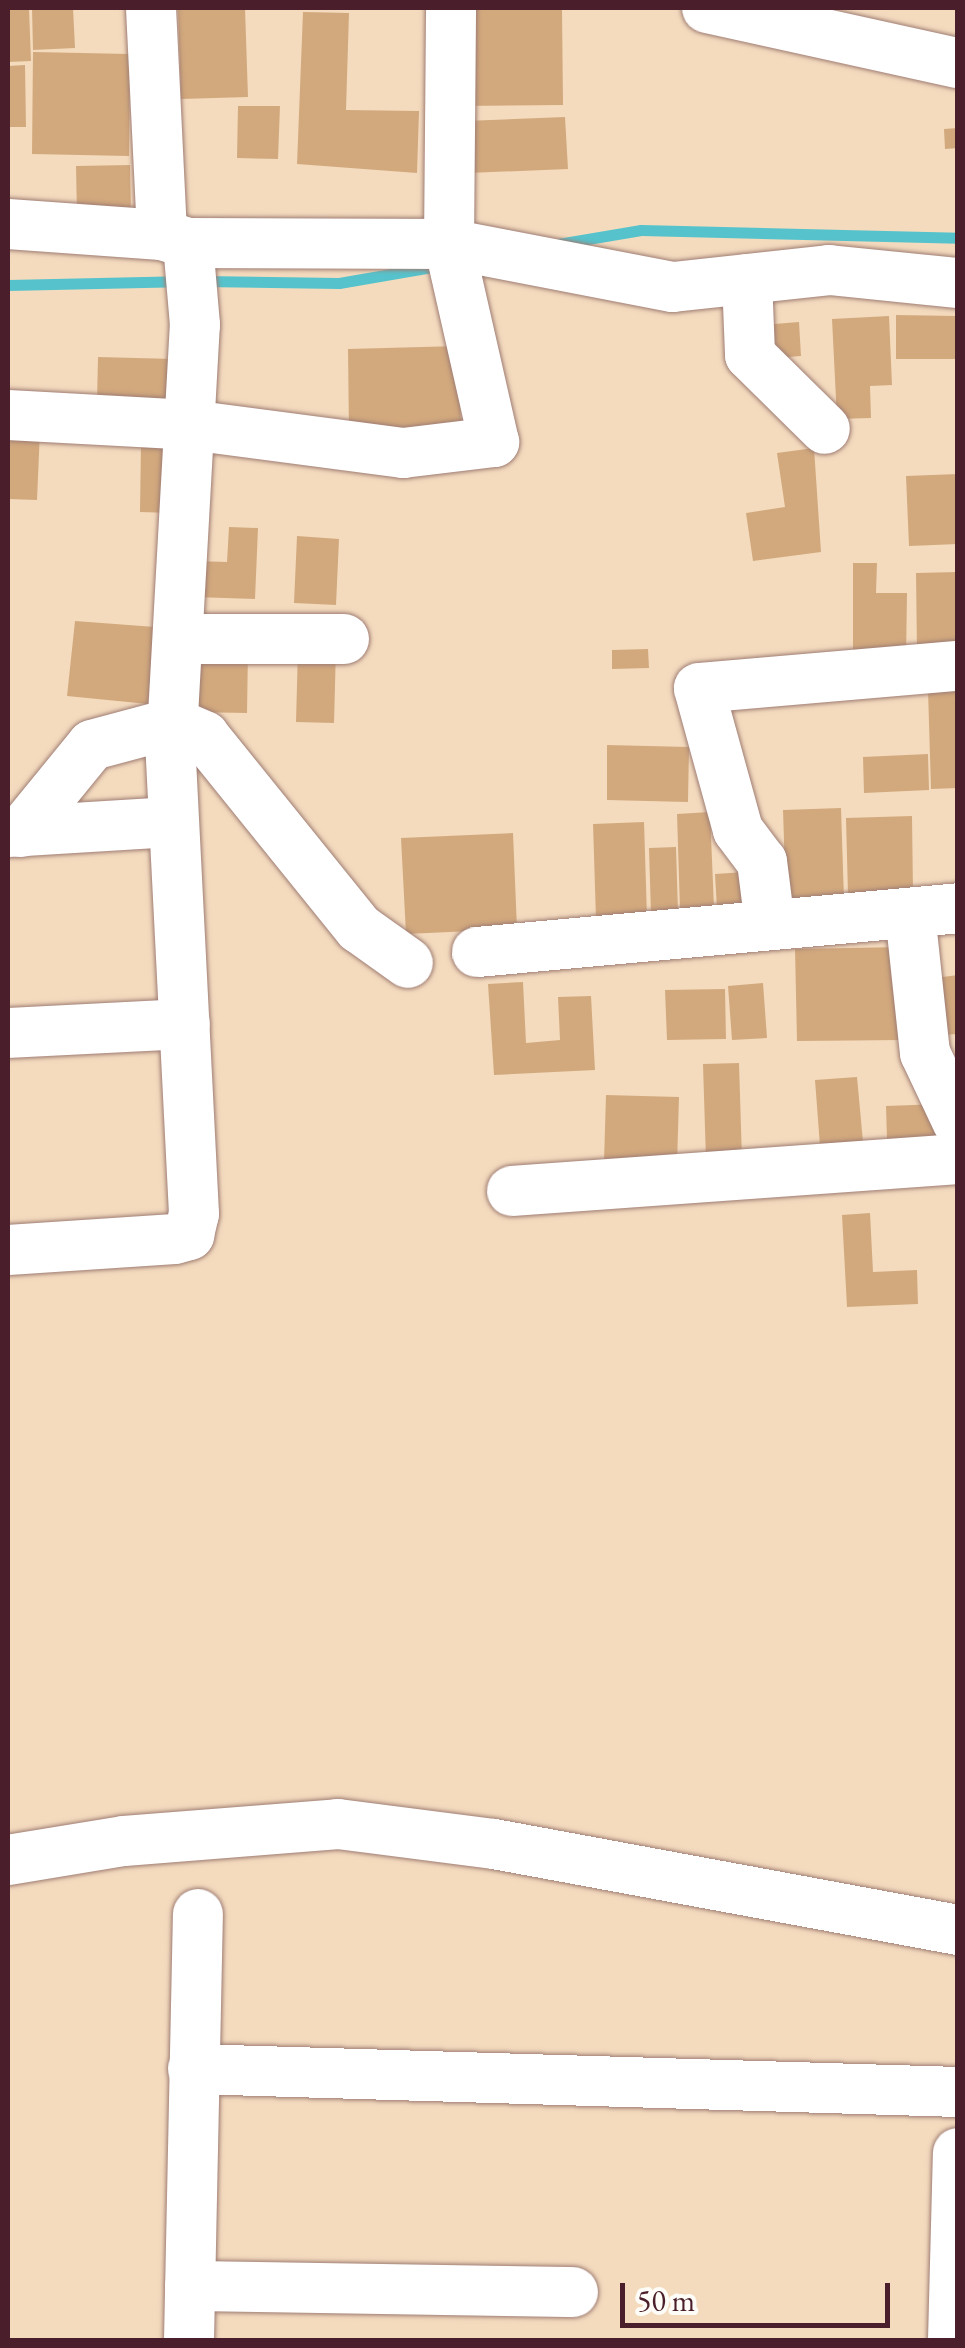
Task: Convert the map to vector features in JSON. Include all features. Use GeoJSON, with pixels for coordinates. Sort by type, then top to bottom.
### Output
{"type":"FeatureCollection","features":[{"type":"Feature","properties":{"kind":"street"},"geometry":{"type":"LineString","coordinates":[[8,1250],[130,1245],[189,1235],[194,1214],[172,822],[195,325],[175,239],[150,8]]}},
{"type":"Feature","properties":{"kind":"street"},"geometry":{"type":"LineString","coordinates":[[8,415],[190,425],[403,453],[494,442],[457,255],[452,8]]}},
{"type":"Feature","properties":{"kind":"street"},"geometry":{"type":"LineString","coordinates":[[707,8],[958,63]]}},
{"type":"Feature","properties":{"kind":"street"},"geometry":{"type":"LineString","coordinates":[[8,224],[175,239],[531,260],[672,288],[830,270],[958,283]]}},
{"type":"Feature","properties":{"kind":"street"},"geometry":{"type":"LineString","coordinates":[[747,279],[750,354],[825,429]]}},
{"type":"Feature","properties":{"kind":"street"},"geometry":{"type":"LineString","coordinates":[[179,639],[344,639]]}},
{"type":"Feature","properties":{"kind":"street"},"geometry":{"type":"LineString","coordinates":[[770,925],[762,862],[738,830],[698,688],[958,666]]}},
{"type":"Feature","properties":{"kind":"street"},"geometry":{"type":"LineString","coordinates":[[14,832],[92,745],[174,723],[204,736],[360,928],[408,963]]}},
{"type":"Feature","properties":{"kind":"street"},"geometry":{"type":"LineString","coordinates":[[14,832],[172,822]]}},
{"type":"Feature","properties":{"kind":"street"},"geometry":{"type":"LineString","coordinates":[[477,952],[934,910],[925,1054],[958,1123]]}},
{"type":"Feature","properties":{"kind":"street"},"geometry":{"type":"LineString","coordinates":[[8,1034],[185,1024]]}},
{"type":"Feature","properties":{"kind":"street"},"geometry":{"type":"LineString","coordinates":[[512,1191],[958,1159]]}},
{"type":"Feature","properties":{"kind":"street"},"geometry":{"type":"LineString","coordinates":[[8,1860],[124,1842],[338,1824],[494,1844],[958,1930]]}},
{"type":"Feature","properties":{"kind":"street"},"geometry":{"type":"LineString","coordinates":[[188,2340],[198,1914]]}},
{"type":"Feature","properties":{"kind":"street"},"geometry":{"type":"LineString","coordinates":[[193,2068],[958,2092]]}},
{"type":"Feature","properties":{"kind":"street"},"geometry":{"type":"LineString","coordinates":[[953,2340],[958,2154]]}},
{"type":"Feature","properties":{"kind":"street"},"geometry":{"type":"LineString","coordinates":[[190,2286],[572,2292]]}},
{"type":"Feature","properties":{"kind":"building"},"geometry":{"type":"Polygon","coordinates":[[[8,8],[29,8],[31,61],[8,62],[8,8]]]}},
{"type":"Feature","properties":{"kind":"building"},"geometry":{"type":"Polygon","coordinates":[[[32,8],[73,8],[75,48],[33,50],[32,8]]]}},
{"type":"Feature","properties":{"kind":"building"},"geometry":{"type":"Polygon","coordinates":[[[178,8],[245,8],[248,97],[181,99],[178,8]]]}},
{"type":"Feature","properties":{"kind":"building"},"geometry":{"type":"Polygon","coordinates":[[[460,8],[562,8],[563,105],[461,106],[460,8]]]}},
{"type":"Feature","properties":{"kind":"building"},"geometry":{"type":"Polygon","coordinates":[[[303,12],[349,13],[346,110],[419,111],[417,173],[297,164],[303,12]]]}},
{"type":"Feature","properties":{"kind":"building"},"geometry":{"type":"Polygon","coordinates":[[[33,52],[130,54],[129,156],[32,154],[33,52]]]}},
{"type":"Feature","properties":{"kind":"building"},"geometry":{"type":"Polygon","coordinates":[[[25,65],[26,127],[8,127],[8,66],[25,65]]]}},
{"type":"Feature","properties":{"kind":"building"},"geometry":{"type":"Polygon","coordinates":[[[238,106],[280,106],[278,159],[237,158],[238,106]]]}},
{"type":"Feature","properties":{"kind":"building"},"geometry":{"type":"Polygon","coordinates":[[[565,117],[568,169],[468,173],[465,121],[565,117]]]}},
{"type":"Feature","properties":{"kind":"building"},"geometry":{"type":"Polygon","coordinates":[[[958,128],[958,148],[945,149],[944,129],[958,128]]]}},
{"type":"Feature","properties":{"kind":"building"},"geometry":{"type":"Polygon","coordinates":[[[130,165],[131,215],[77,216],[76,166],[130,165]]]}},
{"type":"Feature","properties":{"kind":"building"},"geometry":{"type":"Polygon","coordinates":[[[896,315],[958,316],[958,359],[896,359],[896,315]]]}},
{"type":"Feature","properties":{"kind":"building"},"geometry":{"type":"Polygon","coordinates":[[[889,316],[892,385],[870,386],[871,418],[837,419],[832,319],[889,316]]]}},
{"type":"Feature","properties":{"kind":"building"},"geometry":{"type":"Polygon","coordinates":[[[799,322],[801,356],[763,359],[761,325],[799,322]]]}},
{"type":"Feature","properties":{"kind":"building"},"geometry":{"type":"Polygon","coordinates":[[[459,346],[461,431],[349,434],[348,349],[459,346]]]}},
{"type":"Feature","properties":{"kind":"building"},"geometry":{"type":"Polygon","coordinates":[[[98,357],[174,359],[172,403],[97,402],[98,357]]]}},
{"type":"Feature","properties":{"kind":"building"},"geometry":{"type":"Polygon","coordinates":[[[8,428],[40,430],[37,500],[8,499],[8,428]]]}},
{"type":"Feature","properties":{"kind":"building"},"geometry":{"type":"Polygon","coordinates":[[[141,444],[172,445],[171,513],[140,512],[141,444]]]}},
{"type":"Feature","properties":{"kind":"building"},"geometry":{"type":"Polygon","coordinates":[[[814,448],[821,552],[753,561],[746,513],[785,507],[777,453],[814,448]]]}},
{"type":"Feature","properties":{"kind":"building"},"geometry":{"type":"Polygon","coordinates":[[[958,474],[958,544],[909,546],[906,476],[958,474]]]}},
{"type":"Feature","properties":{"kind":"building"},"geometry":{"type":"Polygon","coordinates":[[[229,527],[258,528],[255,599],[194,597],[195,561],[227,562],[229,527]]]}},
{"type":"Feature","properties":{"kind":"building"},"geometry":{"type":"Polygon","coordinates":[[[297,536],[339,539],[336,605],[294,603],[297,536]]]}},
{"type":"Feature","properties":{"kind":"building"},"geometry":{"type":"Polygon","coordinates":[[[853,563],[877,563],[876,593],[907,593],[906,660],[853,659],[853,563]]]}},
{"type":"Feature","properties":{"kind":"building"},"geometry":{"type":"Polygon","coordinates":[[[958,572],[958,651],[917,652],[916,573],[958,572]]]}},
{"type":"Feature","properties":{"kind":"building"},"geometry":{"type":"Polygon","coordinates":[[[75,621],[155,627],[148,704],[67,696],[75,621]]]}},
{"type":"Feature","properties":{"kind":"building"},"geometry":{"type":"Polygon","coordinates":[[[193,648],[248,649],[247,713],[192,712],[193,648]]]}},
{"type":"Feature","properties":{"kind":"building"},"geometry":{"type":"Polygon","coordinates":[[[298,648],[336,648],[334,723],[296,722],[298,648]]]}},
{"type":"Feature","properties":{"kind":"building"},"geometry":{"type":"Polygon","coordinates":[[[648,649],[649,668],[612,669],[612,650],[648,649]]]}},
{"type":"Feature","properties":{"kind":"building"},"geometry":{"type":"Polygon","coordinates":[[[958,689],[958,788],[931,789],[928,690],[958,689]]]}},
{"type":"Feature","properties":{"kind":"building"},"geometry":{"type":"Polygon","coordinates":[[[607,745],[689,747],[688,802],[607,800],[607,745]]]}},
{"type":"Feature","properties":{"kind":"building"},"geometry":{"type":"Polygon","coordinates":[[[928,754],[929,790],[864,793],[863,757],[928,754]]]}},
{"type":"Feature","properties":{"kind":"building"},"geometry":{"type":"Polygon","coordinates":[[[841,808],[844,900],[786,902],[783,810],[841,808]]]}},
{"type":"Feature","properties":{"kind":"building"},"geometry":{"type":"Polygon","coordinates":[[[710,812],[714,908],[680,909],[677,814],[710,812]]]}},
{"type":"Feature","properties":{"kind":"building"},"geometry":{"type":"Polygon","coordinates":[[[912,816],[913,893],[848,895],[846,818],[912,816]]]}},
{"type":"Feature","properties":{"kind":"building"},"geometry":{"type":"Polygon","coordinates":[[[644,822],[647,918],[596,919],[593,824],[644,822]]]}},
{"type":"Feature","properties":{"kind":"building"},"geometry":{"type":"Polygon","coordinates":[[[513,833],[517,929],[406,934],[401,838],[513,833]]]}},
{"type":"Feature","properties":{"kind":"building"},"geometry":{"type":"Polygon","coordinates":[[[676,847],[678,913],[651,914],[649,848],[676,847]]]}},
{"type":"Feature","properties":{"kind":"building"},"geometry":{"type":"Polygon","coordinates":[[[745,872],[747,907],[717,909],[715,874],[745,872]]]}},
{"type":"Feature","properties":{"kind":"building"},"geometry":{"type":"Polygon","coordinates":[[[903,947],[904,1040],[797,1041],[795,949],[903,947]]]}},
{"type":"Feature","properties":{"kind":"building"},"geometry":{"type":"Polygon","coordinates":[[[958,975],[958,1034],[941,1035],[935,978],[958,975]]]}},
{"type":"Feature","properties":{"kind":"building"},"geometry":{"type":"Polygon","coordinates":[[[523,982],[526,1043],[560,1040],[558,997],[591,996],[595,1070],[494,1075],[488,984],[523,982]]]}},
{"type":"Feature","properties":{"kind":"building"},"geometry":{"type":"Polygon","coordinates":[[[763,983],[767,1038],[732,1040],[728,986],[763,983]]]}},
{"type":"Feature","properties":{"kind":"building"},"geometry":{"type":"Polygon","coordinates":[[[725,989],[726,1039],[667,1040],[665,990],[725,989]]]}},
{"type":"Feature","properties":{"kind":"building"},"geometry":{"type":"Polygon","coordinates":[[[739,1063],[742,1160],[706,1161],[703,1064],[739,1063]]]}},
{"type":"Feature","properties":{"kind":"building"},"geometry":{"type":"Polygon","coordinates":[[[857,1077],[863,1142],[820,1146],[815,1080],[857,1077]]]}},
{"type":"Feature","properties":{"kind":"building"},"geometry":{"type":"Polygon","coordinates":[[[606,1095],[679,1097],[677,1164],[604,1162],[606,1095]]]}},
{"type":"Feature","properties":{"kind":"building"},"geometry":{"type":"Polygon","coordinates":[[[940,1104],[941,1138],[887,1140],[886,1106],[940,1104]]]}},
{"type":"Feature","properties":{"kind":"building"},"geometry":{"type":"Polygon","coordinates":[[[870,1213],[873,1272],[917,1270],[918,1304],[847,1307],[842,1215],[870,1213]]]}},
{"type":"Feature","properties":{"kind":"waterway"},"geometry":{"type":"LineString","coordinates":[[558,244],[641,230],[958,238]]}},
{"type":"Feature","properties":{"kind":"waterway"},"geometry":{"type":"LineString","coordinates":[[201,281],[339,283],[432,267]]}},
{"type":"Feature","properties":{"kind":"waterway"},"geometry":{"type":"LineString","coordinates":[[8,285],[178,281]]}}]}
